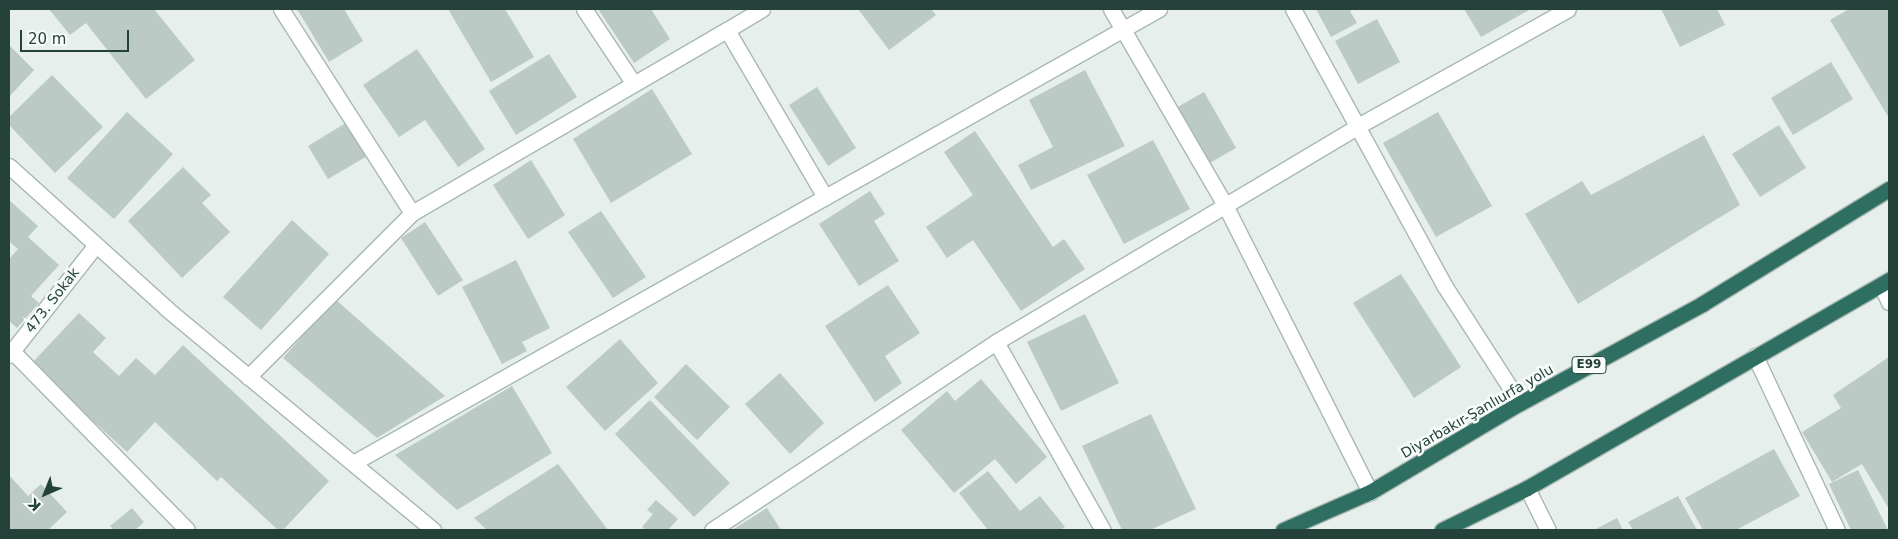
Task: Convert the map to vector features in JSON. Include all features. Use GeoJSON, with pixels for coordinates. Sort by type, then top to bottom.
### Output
{"type":"FeatureCollection","features":[{"type":"Feature","properties":{"kind":"highway","name":"Diyarbakır-Şanlıurfa yolu"},"geometry":{"type":"LineString","coordinates":[[1284,530],[1370,492],[1520,403],[1702,304],[1889,189]]}},
{"type":"Feature","properties":{"kind":"highway"},"geometry":{"type":"LineString","coordinates":[[1442,530],[1527,488],[1885,282]]}},
{"type":"Feature","properties":{"kind":"street"},"geometry":{"type":"LineString","coordinates":[[281,9],[412,213]]}},
{"type":"Feature","properties":{"kind":"street"},"geometry":{"type":"LineString","coordinates":[[584,9],[634,84]]}},
{"type":"Feature","properties":{"kind":"street"},"geometry":{"type":"LineString","coordinates":[[248,377],[412,213],[762,9]]}},
{"type":"Feature","properties":{"kind":"street"},"geometry":{"type":"LineString","coordinates":[[1111,9],[1225,205],[1370,492]]}},
{"type":"Feature","properties":{"kind":"street"},"geometry":{"type":"LineString","coordinates":[[353,464],[1159,9]]}},
{"type":"Feature","properties":{"kind":"street"},"geometry":{"type":"LineString","coordinates":[[1293,9],[1444,285],[1520,403]]}},
{"type":"Feature","properties":{"kind":"street"},"geometry":{"type":"LineString","coordinates":[[712,530],[996,342],[1358,126],[1568,9]]}},
{"type":"Feature","properties":{"kind":"street"},"geometry":{"type":"LineString","coordinates":[[726,30],[825,197]]}},
{"type":"Feature","properties":{"kind":"street"},"geometry":{"type":"LineString","coordinates":[[9,166],[96,245],[248,377],[433,530]]}},
{"type":"Feature","properties":{"kind":"street","name":"473. Sokak"},"geometry":{"type":"LineString","coordinates":[[10,353],[96,245]]}},
{"type":"Feature","properties":{"kind":"street"},"geometry":{"type":"LineString","coordinates":[[1885,282],[1889,302]]}},
{"type":"Feature","properties":{"kind":"street"},"geometry":{"type":"LineString","coordinates":[[996,342],[1103,530]]}},
{"type":"Feature","properties":{"kind":"street"},"geometry":{"type":"LineString","coordinates":[[10,353],[187,530]]}},
{"type":"Feature","properties":{"kind":"street"},"geometry":{"type":"LineString","coordinates":[[1755,356],[1837,530]]}},
{"type":"Feature","properties":{"kind":"street"},"geometry":{"type":"LineString","coordinates":[[1527,488],[1548,530]]}},
{"type":"Feature","properties":{"kind":"building"},"geometry":{"type":"Polygon","coordinates":[[[49,9],[154,9],[195,60],[146,99],[86,23],[70,35],[49,9]]]}},
{"type":"Feature","properties":{"kind":"building"},"geometry":{"type":"Polygon","coordinates":[[[297,9],[344,9],[363,41],[329,62],[297,9]]]}},
{"type":"Feature","properties":{"kind":"building"},"geometry":{"type":"Polygon","coordinates":[[[448,9],[505,9],[534,57],[491,82],[448,9]]]}},
{"type":"Feature","properties":{"kind":"building"},"geometry":{"type":"Polygon","coordinates":[[[598,9],[651,9],[670,39],[634,63],[598,9]]]}},
{"type":"Feature","properties":{"kind":"building"},"geometry":{"type":"Polygon","coordinates":[[[858,9],[931,9],[936,15],[889,50],[858,9]]]}},
{"type":"Feature","properties":{"kind":"building"},"geometry":{"type":"Polygon","coordinates":[[[1316,9],[1354,9],[1350,11],[1357,23],[1331,37],[1316,9]]]}},
{"type":"Feature","properties":{"kind":"building"},"geometry":{"type":"Polygon","coordinates":[[[1464,9],[1531,9],[1481,37],[1464,9]]]}},
{"type":"Feature","properties":{"kind":"building"},"geometry":{"type":"Polygon","coordinates":[[[1661,9],[1717,9],[1725,25],[1680,47],[1661,9]]]}},
{"type":"Feature","properties":{"kind":"building"},"geometry":{"type":"Polygon","coordinates":[[[1849,9],[1889,9],[1889,118],[1830,20],[1849,9]]]}},
{"type":"Feature","properties":{"kind":"building"},"geometry":{"type":"Polygon","coordinates":[[[1377,19],[1400,62],[1358,84],[1335,41],[1377,19]]]}},
{"type":"Feature","properties":{"kind":"building"},"geometry":{"type":"Polygon","coordinates":[[[9,45],[34,70],[9,97],[9,45]]]}},
{"type":"Feature","properties":{"kind":"building"},"geometry":{"type":"Polygon","coordinates":[[[417,49],[485,149],[458,167],[425,120],[399,137],[363,85],[417,49]]]}},
{"type":"Feature","properties":{"kind":"building"},"geometry":{"type":"Polygon","coordinates":[[[549,54],[577,97],[516,135],[489,91],[549,54]]]}},
{"type":"Feature","properties":{"kind":"building"},"geometry":{"type":"Polygon","coordinates":[[[1831,62],[1853,99],[1793,135],[1771,98],[1831,62]]]}},
{"type":"Feature","properties":{"kind":"building"},"geometry":{"type":"Polygon","coordinates":[[[1085,70],[1125,146],[1031,190],[1018,165],[1053,147],[1029,100],[1085,70]]]}},
{"type":"Feature","properties":{"kind":"building"},"geometry":{"type":"Polygon","coordinates":[[[52,75],[103,127],[55,173],[9,125],[9,117],[52,75]]]}},
{"type":"Feature","properties":{"kind":"building"},"geometry":{"type":"Polygon","coordinates":[[[817,87],[856,148],[828,166],[789,105],[817,87]]]}},
{"type":"Feature","properties":{"kind":"building"},"geometry":{"type":"Polygon","coordinates":[[[652,89],[692,154],[611,203],[573,139],[652,89]]]}},
{"type":"Feature","properties":{"kind":"building"},"geometry":{"type":"Polygon","coordinates":[[[1204,92],[1236,148],[1208,164],[1176,108],[1204,92]]]}},
{"type":"Feature","properties":{"kind":"building"},"geometry":{"type":"Polygon","coordinates":[[[127,112],[173,154],[114,219],[67,178],[127,112]]]}},
{"type":"Feature","properties":{"kind":"building"},"geometry":{"type":"Polygon","coordinates":[[[1438,112],[1492,206],[1436,237],[1383,143],[1438,112]]]}},
{"type":"Feature","properties":{"kind":"building"},"geometry":{"type":"Polygon","coordinates":[[[349,121],[369,155],[328,179],[308,146],[349,121]]]}},
{"type":"Feature","properties":{"kind":"building"},"geometry":{"type":"Polygon","coordinates":[[[1779,125],[1806,168],[1760,197],[1732,154],[1779,125]]]}},
{"type":"Feature","properties":{"kind":"building"},"geometry":{"type":"Polygon","coordinates":[[[975,131],[1053,247],[1064,239],[1085,269],[1021,311],[973,240],[947,258],[926,227],[973,195],[944,152],[975,131]]]}},
{"type":"Feature","properties":{"kind":"building"},"geometry":{"type":"Polygon","coordinates":[[[1704,135],[1740,205],[1578,304],[1525,214],[1582,181],[1591,195],[1704,135]]]}},
{"type":"Feature","properties":{"kind":"building"},"geometry":{"type":"Polygon","coordinates":[[[1153,140],[1190,209],[1124,244],[1087,175],[1153,140]]]}},
{"type":"Feature","properties":{"kind":"building"},"geometry":{"type":"Polygon","coordinates":[[[531,160],[565,215],[528,239],[493,185],[531,160]]]}},
{"type":"Feature","properties":{"kind":"building"},"geometry":{"type":"Polygon","coordinates":[[[183,167],[211,195],[202,203],[230,232],[182,278],[128,221],[183,167]]]}},
{"type":"Feature","properties":{"kind":"building"},"geometry":{"type":"Polygon","coordinates":[[[870,191],[885,214],[874,221],[899,261],[859,286],[819,224],[870,191]]]}},
{"type":"Feature","properties":{"kind":"building"},"geometry":{"type":"Polygon","coordinates":[[[9,200],[38,226],[28,237],[59,265],[31,296],[39,303],[17,328],[9,321],[9,259],[18,249],[9,241],[9,200]]]}},
{"type":"Feature","properties":{"kind":"building"},"geometry":{"type":"Polygon","coordinates":[[[601,211],[646,277],[613,298],[568,232],[601,211]]]}},
{"type":"Feature","properties":{"kind":"building"},"geometry":{"type":"Polygon","coordinates":[[[292,220],[329,254],[261,330],[223,297],[292,220]]]}},
{"type":"Feature","properties":{"kind":"building"},"geometry":{"type":"Polygon","coordinates":[[[425,222],[463,280],[438,296],[401,238],[425,222]]]}},
{"type":"Feature","properties":{"kind":"building"},"geometry":{"type":"Polygon","coordinates":[[[516,260],[550,328],[522,342],[527,351],[502,364],[462,287],[516,260]]]}},
{"type":"Feature","properties":{"kind":"building"},"geometry":{"type":"Polygon","coordinates":[[[1401,274],[1461,367],[1414,398],[1353,303],[1401,274]]]}},
{"type":"Feature","properties":{"kind":"building"},"geometry":{"type":"Polygon","coordinates":[[[888,285],[920,333],[885,356],[902,383],[875,402],[825,326],[888,285]]]}},
{"type":"Feature","properties":{"kind":"building"},"geometry":{"type":"Polygon","coordinates":[[[335,299],[445,396],[377,438],[283,358],[335,299]]]}},
{"type":"Feature","properties":{"kind":"building"},"geometry":{"type":"Polygon","coordinates":[[[79,313],[106,338],[93,352],[119,376],[136,358],[155,375],[183,345],[329,481],[283,530],[278,530],[221,477],[217,481],[155,422],[127,452],[31,364],[79,313]]]}},
{"type":"Feature","properties":{"kind":"building"},"geometry":{"type":"Polygon","coordinates":[[[1085,314],[1119,383],[1061,411],[1027,342],[1085,314]]]}},
{"type":"Feature","properties":{"kind":"building"},"geometry":{"type":"Polygon","coordinates":[[[620,339],[658,383],[605,431],[566,387],[620,339]]]}},
{"type":"Feature","properties":{"kind":"building"},"geometry":{"type":"Polygon","coordinates":[[[1889,357],[1889,509],[1862,464],[1832,482],[1802,432],[1841,408],[1833,395],[1889,357]]]}},
{"type":"Feature","properties":{"kind":"building"},"geometry":{"type":"Polygon","coordinates":[[[686,364],[730,407],[697,440],[654,397],[686,364]]]}},
{"type":"Feature","properties":{"kind":"building"},"geometry":{"type":"Polygon","coordinates":[[[780,373],[824,423],[790,454],[745,404],[780,373]]]}},
{"type":"Feature","properties":{"kind":"building"},"geometry":{"type":"Polygon","coordinates":[[[981,379],[1047,457],[1016,484],[995,459],[954,493],[901,430],[947,391],[955,401],[981,379]]]}},
{"type":"Feature","properties":{"kind":"building"},"geometry":{"type":"Polygon","coordinates":[[[512,386],[552,453],[457,510],[395,455],[512,386]]]}},
{"type":"Feature","properties":{"kind":"building"},"geometry":{"type":"Polygon","coordinates":[[[650,400],[730,483],[694,517],[615,434],[650,400]]]}},
{"type":"Feature","properties":{"kind":"building"},"geometry":{"type":"Polygon","coordinates":[[[1151,414],[1196,509],[1150,530],[1122,530],[1082,446],[1151,414]]]}},
{"type":"Feature","properties":{"kind":"building"},"geometry":{"type":"Polygon","coordinates":[[[1774,449],[1800,496],[1736,530],[1703,530],[1685,498],[1774,449]]]}},
{"type":"Feature","properties":{"kind":"building"},"geometry":{"type":"Polygon","coordinates":[[[558,464],[608,530],[487,530],[474,518],[558,464]]]}},
{"type":"Feature","properties":{"kind":"building"},"geometry":{"type":"Polygon","coordinates":[[[1858,470],[1888,530],[1851,530],[1829,484],[1858,470]]]}},
{"type":"Feature","properties":{"kind":"building"},"geometry":{"type":"Polygon","coordinates":[[[988,471],[1020,511],[1040,496],[1065,527],[1060,530],[988,530],[959,493],[988,471]]]}},
{"type":"Feature","properties":{"kind":"building"},"geometry":{"type":"Polygon","coordinates":[[[9,475],[28,496],[41,484],[67,512],[48,530],[9,530],[9,475]]]}},
{"type":"Feature","properties":{"kind":"building"},"geometry":{"type":"Polygon","coordinates":[[[1678,496],[1697,530],[1633,530],[1628,522],[1678,496]]]}},
{"type":"Feature","properties":{"kind":"building"},"geometry":{"type":"Polygon","coordinates":[[[656,500],[678,519],[668,530],[646,530],[642,527],[653,514],[647,510],[656,500]]]}},
{"type":"Feature","properties":{"kind":"building"},"geometry":{"type":"Polygon","coordinates":[[[132,508],[144,522],[135,530],[114,530],[110,526],[132,508]]]}},
{"type":"Feature","properties":{"kind":"building"},"geometry":{"type":"Polygon","coordinates":[[[767,508],[781,530],[732,530],[767,508]]]}},
{"type":"Feature","properties":{"kind":"building"},"geometry":{"type":"Polygon","coordinates":[[[1617,518],[1623,530],[1594,530],[1617,518]]]}}]}
